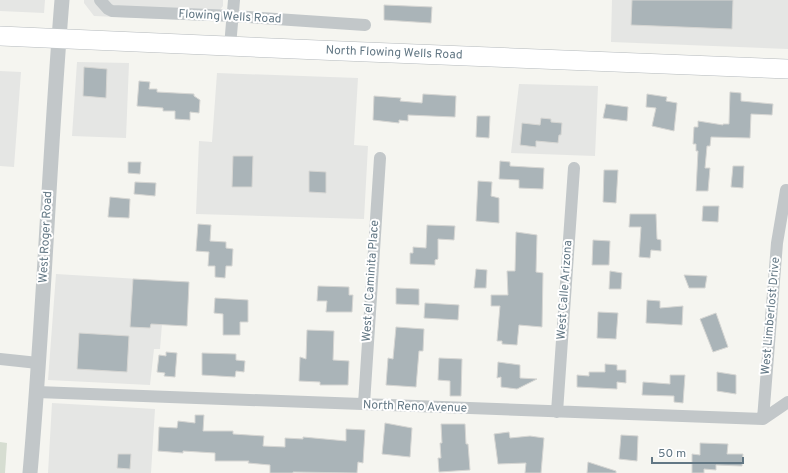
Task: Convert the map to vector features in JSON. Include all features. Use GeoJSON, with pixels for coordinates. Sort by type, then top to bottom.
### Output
{"type":"FeatureCollection","features":[{"type":"Feature","properties":{"kind":"main road","name":"North Flowing Wells Road"},"geometry":{"type":"LineString","coordinates":[[0,36],[788,69]]}},
{"type":"Feature","properties":{"kind":"street","name":"West Roger Road"},"geometry":{"type":"LineString","coordinates":[[30,473],[37,392],[49,182],[62,0]]}},
{"type":"Feature","properties":{"kind":"street","name":"Flowing Wells Road"},"geometry":{"type":"LineString","coordinates":[[100,0],[108,10],[112,11],[232,16],[365,25]]}},
{"type":"Feature","properties":{"kind":"street"},"geometry":{"type":"LineString","coordinates":[[230,46],[234,0]]}},
{"type":"Feature","properties":{"kind":"street","name":"West el Caminita Place"},"geometry":{"type":"LineString","coordinates":[[364,404],[380,158]]}},
{"type":"Feature","properties":{"kind":"street","name":"West Calle Arizona"},"geometry":{"type":"LineString","coordinates":[[557,412],[574,168]]}},
{"type":"Feature","properties":{"kind":"street","name":"West Limberlost Drive"},"geometry":{"type":"LineString","coordinates":[[763,419],[777,243],[786,190]]}},
{"type":"Feature","properties":{"kind":"street"},"geometry":{"type":"LineString","coordinates":[[0,359],[38,363]]}},
{"type":"Feature","properties":{"kind":"street","name":"North Reno Avenue"},"geometry":{"type":"LineString","coordinates":[[37,392],[763,419]]}},
{"type":"Feature","properties":{"kind":"street"},"geometry":{"type":"LineString","coordinates":[[763,419],[788,402]]}},
{"type":"Feature","properties":{"kind":"shaded area"},"geometry":{"type":"Polygon","coordinates":[[[0,0],[45,0],[44,13],[0,11],[0,0]]]}},
{"type":"Feature","properties":{"kind":"shaded area"},"geometry":{"type":"Polygon","coordinates":[[[84,0],[223,0],[223,6],[211,21],[94,16],[84,3],[84,0]]]}},
{"type":"Feature","properties":{"kind":"shaded area"},"geometry":{"type":"Polygon","coordinates":[[[612,0],[788,0],[788,49],[611,42],[612,0]]]}},
{"type":"Feature","properties":{"kind":"shaded area"},"geometry":{"type":"Polygon","coordinates":[[[77,62],[129,63],[126,138],[72,136],[77,62]]]}},
{"type":"Feature","properties":{"kind":"shaded area"},"geometry":{"type":"Polygon","coordinates":[[[0,71],[21,72],[14,167],[0,166],[0,71]]]}},
{"type":"Feature","properties":{"kind":"shaded area"},"geometry":{"type":"Polygon","coordinates":[[[217,73],[358,78],[354,145],[368,146],[364,219],[196,214],[199,141],[212,142],[217,73]]]}},
{"type":"Feature","properties":{"kind":"shaded area"},"geometry":{"type":"Polygon","coordinates":[[[519,84],[598,86],[595,156],[511,153],[519,84]]]}},
{"type":"Feature","properties":{"kind":"shaded area"},"geometry":{"type":"Polygon","coordinates":[[[56,274],[189,282],[187,326],[162,324],[160,349],[154,349],[150,385],[48,380],[56,274]]]}},
{"type":"Feature","properties":{"kind":"shaded area"},"geometry":{"type":"Polygon","coordinates":[[[52,403],[155,409],[151,473],[48,473],[52,403]]]}},
{"type":"Feature","properties":{"kind":"shaded area"},"geometry":{"type":"Polygon","coordinates":[[[0,442],[7,443],[5,473],[0,473],[0,442]]]}},
{"type":"Feature","properties":{"kind":"building"},"geometry":{"type":"Polygon","coordinates":[[[632,0],[733,0],[732,29],[631,25],[632,0]]]}},
{"type":"Feature","properties":{"kind":"building"},"geometry":{"type":"Polygon","coordinates":[[[384,5],[432,7],[431,23],[384,20],[384,5]]]}},
{"type":"Feature","properties":{"kind":"building"},"geometry":{"type":"Polygon","coordinates":[[[84,67],[107,69],[106,98],[83,96],[84,67]]]}},
{"type":"Feature","properties":{"kind":"building"},"geometry":{"type":"Polygon","coordinates":[[[139,81],[150,82],[149,89],[157,89],[157,92],[194,94],[194,96],[200,100],[199,113],[190,112],[190,120],[175,119],[175,111],[163,111],[163,108],[137,106],[139,81]]]}},
{"type":"Feature","properties":{"kind":"building"},"geometry":{"type":"Polygon","coordinates":[[[730,92],[741,93],[741,101],[773,104],[772,115],[751,114],[750,138],[711,137],[710,146],[707,146],[705,168],[710,168],[708,191],[696,191],[698,151],[696,151],[696,144],[693,144],[694,127],[698,127],[698,121],[723,125],[729,124],[730,92]]]}},
{"type":"Feature","properties":{"kind":"building"},"geometry":{"type":"Polygon","coordinates":[[[423,94],[456,96],[455,117],[408,115],[408,121],[399,120],[399,123],[373,120],[374,96],[401,98],[400,101],[422,103],[423,94]]]}},
{"type":"Feature","properties":{"kind":"building"},"geometry":{"type":"Polygon","coordinates":[[[647,94],[667,97],[666,101],[677,103],[674,131],[652,126],[656,108],[646,107],[647,94]]]}},
{"type":"Feature","properties":{"kind":"building"},"geometry":{"type":"Polygon","coordinates":[[[606,104],[628,107],[627,121],[603,118],[606,104]]]}},
{"type":"Feature","properties":{"kind":"building"},"geometry":{"type":"Polygon","coordinates":[[[477,116],[490,116],[489,138],[476,137],[477,116]]]}},
{"type":"Feature","properties":{"kind":"building"},"geometry":{"type":"Polygon","coordinates":[[[541,118],[551,119],[551,122],[562,123],[561,135],[559,135],[558,143],[536,141],[536,147],[520,145],[522,123],[540,125],[541,118]]]}},
{"type":"Feature","properties":{"kind":"building"},"geometry":{"type":"Polygon","coordinates":[[[233,156],[253,156],[252,187],[232,187],[233,156]]]}},
{"type":"Feature","properties":{"kind":"building"},"geometry":{"type":"Polygon","coordinates":[[[500,161],[510,162],[510,166],[544,168],[543,189],[519,188],[519,180],[499,179],[500,161]]]}},
{"type":"Feature","properties":{"kind":"building"},"geometry":{"type":"Polygon","coordinates":[[[128,162],[141,162],[140,174],[128,173],[128,162]]]}},
{"type":"Feature","properties":{"kind":"building"},"geometry":{"type":"Polygon","coordinates":[[[733,166],[744,166],[743,188],[731,187],[733,166]]]}},
{"type":"Feature","properties":{"kind":"building"},"geometry":{"type":"Polygon","coordinates":[[[604,170],[618,170],[616,203],[603,202],[604,170]]]}},
{"type":"Feature","properties":{"kind":"building"},"geometry":{"type":"Polygon","coordinates":[[[309,171],[326,172],[326,193],[309,192],[309,171]]]}},
{"type":"Feature","properties":{"kind":"building"},"geometry":{"type":"Polygon","coordinates":[[[478,181],[492,182],[491,196],[499,198],[499,223],[476,221],[478,181]]]}},
{"type":"Feature","properties":{"kind":"building"},"geometry":{"type":"Polygon","coordinates":[[[135,182],[156,183],[155,196],[134,194],[135,182]]]}},
{"type":"Feature","properties":{"kind":"building"},"geometry":{"type":"Polygon","coordinates":[[[110,197],[130,199],[129,218],[108,217],[110,197]]]}},
{"type":"Feature","properties":{"kind":"building"},"geometry":{"type":"Polygon","coordinates":[[[703,206],[719,206],[718,222],[702,221],[703,206]]]}},
{"type":"Feature","properties":{"kind":"building"},"geometry":{"type":"Polygon","coordinates":[[[630,214],[656,214],[657,239],[661,240],[661,251],[651,250],[650,258],[639,257],[641,227],[629,227],[630,214]]]}},
{"type":"Feature","properties":{"kind":"building"},"geometry":{"type":"Polygon","coordinates":[[[198,224],[211,225],[210,241],[226,242],[226,248],[233,249],[232,266],[226,266],[225,278],[215,277],[215,266],[208,266],[209,252],[196,251],[198,224]]]}},
{"type":"Feature","properties":{"kind":"building"},"geometry":{"type":"Polygon","coordinates":[[[427,225],[455,226],[454,240],[438,239],[438,259],[435,260],[435,265],[410,264],[410,253],[413,253],[413,247],[426,248],[427,225]]]}},
{"type":"Feature","properties":{"kind":"building"},"geometry":{"type":"Polygon","coordinates":[[[516,232],[537,235],[536,272],[543,273],[542,327],[519,325],[517,345],[502,344],[502,341],[497,341],[500,306],[491,306],[491,295],[508,295],[507,271],[515,271],[516,232]]]}},
{"type":"Feature","properties":{"kind":"building"},"geometry":{"type":"Polygon","coordinates":[[[593,240],[610,241],[609,265],[592,265],[593,240]]]}},
{"type":"Feature","properties":{"kind":"building"},"geometry":{"type":"Polygon","coordinates":[[[476,269],[487,270],[486,288],[474,288],[476,269]]]}},
{"type":"Feature","properties":{"kind":"building"},"geometry":{"type":"Polygon","coordinates":[[[610,271],[622,273],[621,289],[609,289],[610,271]]]}},
{"type":"Feature","properties":{"kind":"building"},"geometry":{"type":"Polygon","coordinates":[[[684,275],[707,276],[705,288],[689,288],[684,275]]]}},
{"type":"Feature","properties":{"kind":"building"},"geometry":{"type":"Polygon","coordinates":[[[133,279],[189,282],[187,326],[151,324],[150,328],[130,327],[133,279]]]}},
{"type":"Feature","properties":{"kind":"building"},"geometry":{"type":"Polygon","coordinates":[[[318,286],[349,287],[349,295],[353,295],[352,312],[326,312],[327,301],[317,301],[318,286]]]}},
{"type":"Feature","properties":{"kind":"building"},"geometry":{"type":"Polygon","coordinates":[[[396,288],[419,289],[419,305],[396,304],[396,288]]]}},
{"type":"Feature","properties":{"kind":"building"},"geometry":{"type":"Polygon","coordinates":[[[215,298],[248,300],[248,322],[240,322],[240,335],[223,335],[223,314],[214,313],[215,298]]]}},
{"type":"Feature","properties":{"kind":"building"},"geometry":{"type":"Polygon","coordinates":[[[647,300],[660,301],[660,308],[683,306],[682,325],[646,323],[647,300]]]}},
{"type":"Feature","properties":{"kind":"building"},"geometry":{"type":"Polygon","coordinates":[[[425,303],[459,305],[458,320],[424,318],[425,303]]]}},
{"type":"Feature","properties":{"kind":"building"},"geometry":{"type":"Polygon","coordinates":[[[598,312],[618,313],[616,339],[597,338],[598,312]]]}},
{"type":"Feature","properties":{"kind":"building"},"geometry":{"type":"Polygon","coordinates":[[[716,313],[728,347],[713,352],[700,319],[716,313]]]}},
{"type":"Feature","properties":{"kind":"building"},"geometry":{"type":"Polygon","coordinates":[[[396,327],[424,329],[423,351],[419,351],[416,387],[386,385],[388,358],[393,359],[396,327]]]}},
{"type":"Feature","properties":{"kind":"building"},"geometry":{"type":"Polygon","coordinates":[[[307,330],[334,331],[333,360],[349,361],[348,385],[320,385],[320,382],[299,381],[300,357],[306,359],[307,330]]]}},
{"type":"Feature","properties":{"kind":"building"},"geometry":{"type":"Polygon","coordinates":[[[79,333],[129,336],[127,372],[77,369],[79,333]]]}},
{"type":"Feature","properties":{"kind":"building"},"geometry":{"type":"Polygon","coordinates":[[[166,352],[177,353],[175,377],[164,376],[165,373],[157,372],[159,355],[166,356],[166,352]]]}},
{"type":"Feature","properties":{"kind":"building"},"geometry":{"type":"Polygon","coordinates":[[[202,353],[236,354],[236,360],[245,361],[244,372],[236,371],[235,377],[202,375],[202,353]]]}},
{"type":"Feature","properties":{"kind":"building"},"geometry":{"type":"Polygon","coordinates":[[[439,358],[462,359],[461,396],[450,396],[450,381],[438,380],[439,358]]]}},
{"type":"Feature","properties":{"kind":"building"},"geometry":{"type":"Polygon","coordinates":[[[498,362],[520,365],[520,378],[537,379],[517,389],[501,387],[501,377],[497,378],[498,362]]]}},
{"type":"Feature","properties":{"kind":"building"},"geometry":{"type":"Polygon","coordinates":[[[605,364],[617,365],[617,370],[626,370],[626,383],[617,382],[617,389],[577,387],[577,375],[589,376],[589,372],[605,372],[605,364]]]}},
{"type":"Feature","properties":{"kind":"building"},"geometry":{"type":"Polygon","coordinates":[[[717,372],[736,375],[736,394],[717,391],[717,372]]]}},
{"type":"Feature","properties":{"kind":"building"},"geometry":{"type":"Polygon","coordinates":[[[670,375],[685,375],[683,403],[674,402],[674,396],[642,395],[643,382],[670,384],[670,375]]]}},
{"type":"Feature","properties":{"kind":"building"},"geometry":{"type":"Polygon","coordinates":[[[195,415],[204,415],[203,431],[233,431],[233,434],[264,436],[263,446],[285,447],[285,438],[303,439],[303,437],[346,441],[346,429],[365,430],[363,463],[358,462],[357,473],[270,473],[270,465],[248,463],[249,461],[215,461],[215,453],[158,451],[159,427],[177,428],[178,421],[195,423],[195,415]]]}},
{"type":"Feature","properties":{"kind":"building"},"geometry":{"type":"Polygon","coordinates":[[[385,423],[412,428],[410,457],[382,454],[385,423]]]}},
{"type":"Feature","properties":{"kind":"building"},"geometry":{"type":"Polygon","coordinates":[[[441,424],[465,424],[470,470],[439,472],[438,458],[441,458],[440,443],[442,443],[441,424]]]}},
{"type":"Feature","properties":{"kind":"building"},"geometry":{"type":"Polygon","coordinates":[[[509,432],[510,438],[530,436],[544,438],[541,473],[525,473],[526,463],[498,464],[494,434],[509,432]]]}},
{"type":"Feature","properties":{"kind":"building"},"geometry":{"type":"Polygon","coordinates":[[[621,435],[638,436],[637,461],[619,459],[621,435]]]}},
{"type":"Feature","properties":{"kind":"building"},"geometry":{"type":"Polygon","coordinates":[[[700,443],[728,444],[727,454],[743,454],[742,466],[716,465],[716,470],[704,469],[704,473],[692,473],[692,454],[700,455],[700,443]]]}},
{"type":"Feature","properties":{"kind":"building"},"geometry":{"type":"Polygon","coordinates":[[[118,454],[131,454],[130,469],[117,468],[118,454]]]}},
{"type":"Feature","properties":{"kind":"building"},"geometry":{"type":"Polygon","coordinates":[[[588,462],[616,471],[616,473],[587,473],[588,462]]]}}]}
